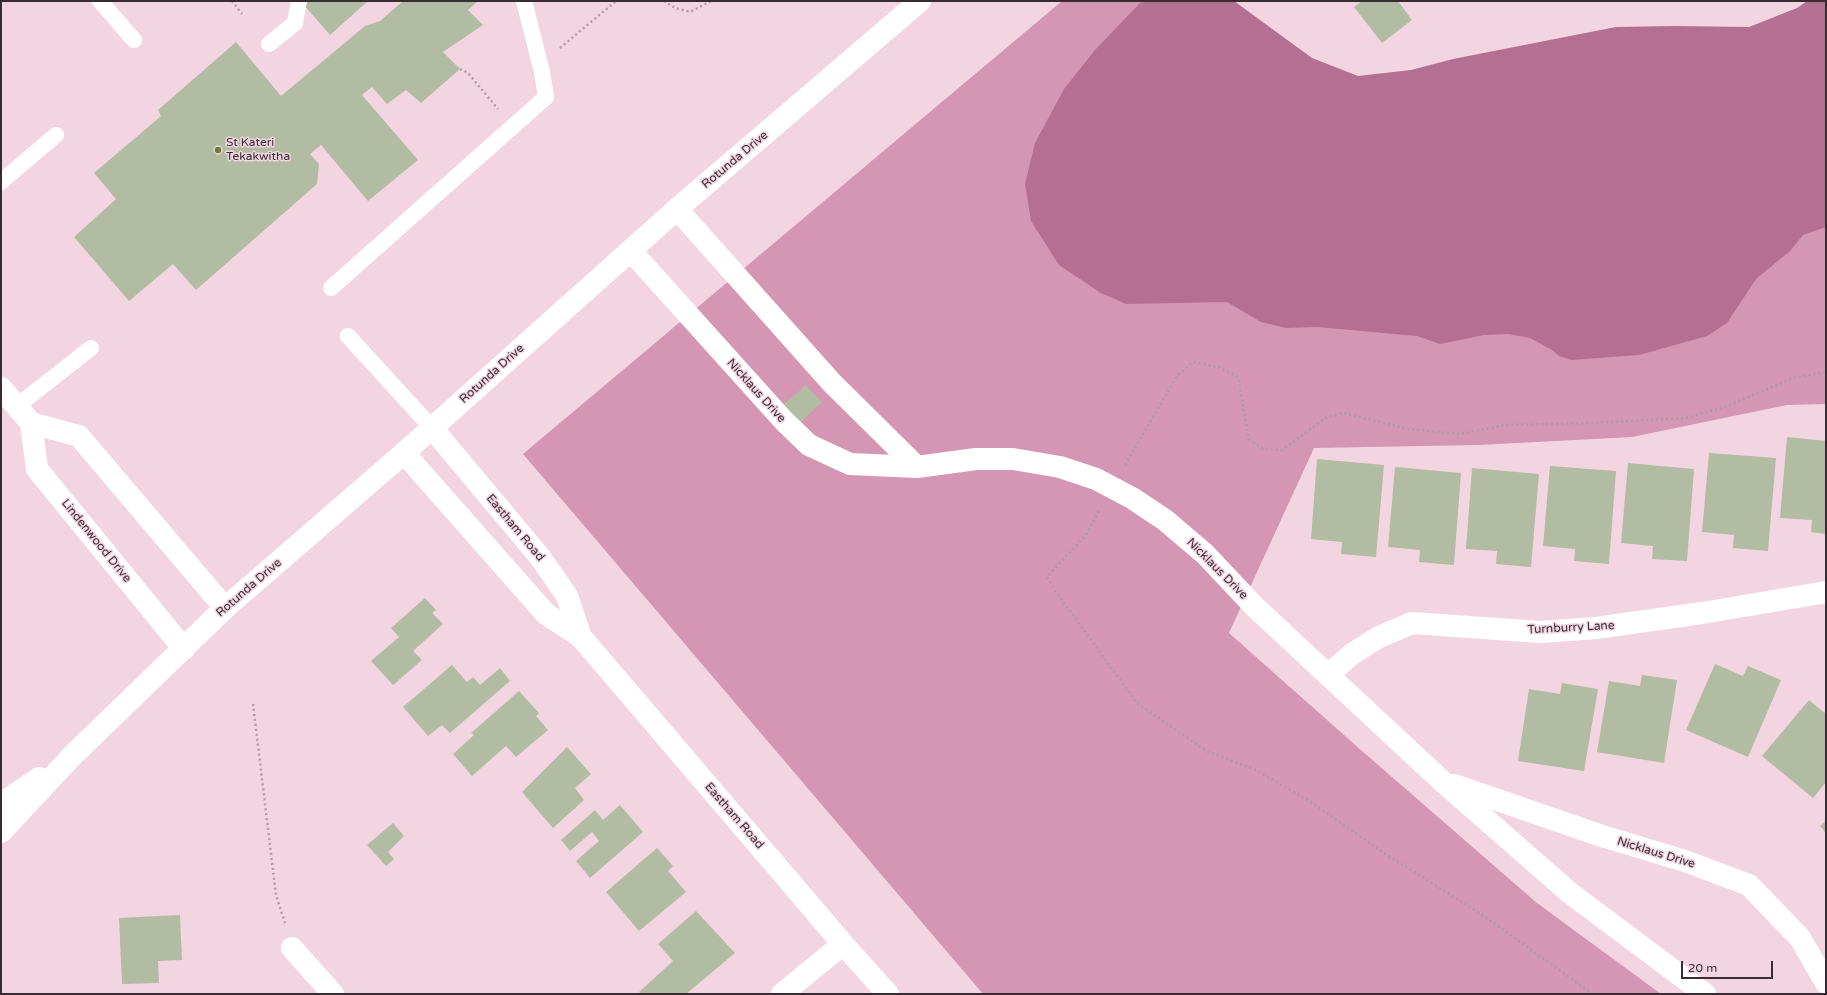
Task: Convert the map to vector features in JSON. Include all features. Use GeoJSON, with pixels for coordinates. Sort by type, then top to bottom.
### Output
{"type":"FeatureCollection","features":[{"type":"Feature","properties":{"kind":"street","name":"Rotunda Drive"},"geometry":{"type":"LineString","coordinates":[[1,832],[72,756],[225,608],[404,453],[677,209],[920,1]]}},
{"type":"Feature","properties":{"kind":"street"},"geometry":{"type":"LineString","coordinates":[[677,209],[832,383],[917,467]]}},
{"type":"Feature","properties":{"kind":"street","name":"Nicklaus Drive"},"geometry":{"type":"LineString","coordinates":[[631,251],[784,421],[809,445],[850,464],[917,467],[976,459],[1013,459],[1060,467],[1096,479],[1112,487],[1132,498],[1165,520],[1206,554],[1256,607],[1443,782],[1570,893],[1705,994]]}},
{"type":"Feature","properties":{"kind":"street"},"geometry":{"type":"LineString","coordinates":[[1,388],[30,423],[79,436],[225,608]]}},
{"type":"Feature","properties":{"kind":"street","name":"Lindenwood Drive"},"geometry":{"type":"LineString","coordinates":[[30,423],[37,469],[184,649]]}},
{"type":"Feature","properties":{"kind":"street","name":"Eastham Road"},"geometry":{"type":"LineString","coordinates":[[432,428],[540,557],[567,596],[581,637]]}},
{"type":"Feature","properties":{"kind":"street","name":"Eastham Road"},"geometry":{"type":"LineString","coordinates":[[404,453],[546,614],[581,637],[843,944],[888,994]]}},
{"type":"Feature","properties":{"kind":"street","name":"Turnburry Lane"},"geometry":{"type":"LineString","coordinates":[[1328,675],[1359,650],[1379,637],[1412,623],[1540,632],[1596,628],[1702,613],[1826,592]]}},
{"type":"Feature","properties":{"kind":"street","name":"Rotunda Drive"},"geometry":{"type":"LineString","coordinates":[[1,804],[72,756]]}},
{"type":"Feature","properties":{"kind":"street","name":"Nicklaus Drive"},"geometry":{"type":"LineString","coordinates":[[1443,782],[1602,836],[1685,862],[1749,885],[1800,938],[1826,983]]}},
{"type":"Feature","properties":{"kind":"street"},"geometry":{"type":"LineString","coordinates":[[782,994],[843,944]]}},
{"type":"Feature","properties":{"kind":"street"},"geometry":{"type":"LineString","coordinates":[[292,948],[333,994]]}},
{"type":"Feature","properties":{"kind":"lane"},"geometry":{"type":"LineString","coordinates":[[100,1],[134,40]]}},
{"type":"Feature","properties":{"kind":"lane"},"geometry":{"type":"LineString","coordinates":[[269,44],[294,23],[299,1]]}},
{"type":"Feature","properties":{"kind":"lane"},"geometry":{"type":"LineString","coordinates":[[331,288],[546,97],[541,68],[524,1]]}},
{"type":"Feature","properties":{"kind":"lane"},"geometry":{"type":"LineString","coordinates":[[1,182],[56,135]]}},
{"type":"Feature","properties":{"kind":"lane"},"geometry":{"type":"LineString","coordinates":[[348,336],[432,428]]}},
{"type":"Feature","properties":{"kind":"lane"},"geometry":{"type":"LineString","coordinates":[[16,406],[91,348]]}},
{"type":"Feature","properties":{"kind":"path"},"geometry":{"type":"LineString","coordinates":[[232,1],[242,14]]}},
{"type":"Feature","properties":{"kind":"path"},"geometry":{"type":"LineString","coordinates":[[558,50],[616,1]]}},
{"type":"Feature","properties":{"kind":"path"},"geometry":{"type":"LineString","coordinates":[[664,1],[674,8],[690,12],[711,1]]}},
{"type":"Feature","properties":{"kind":"path"},"geometry":{"type":"LineString","coordinates":[[460,69],[468,73],[498,109]]}},
{"type":"Feature","properties":{"kind":"path"},"geometry":{"type":"LineString","coordinates":[[1594,994],[1481,914],[1384,853],[1311,802],[1256,770],[1208,752],[1137,703],[1054,589],[1047,576],[1086,534],[1177,376],[1193,362],[1218,367],[1238,377],[1250,439],[1263,449],[1282,450],[1327,417],[1344,413],[1408,429],[1460,434],[1505,425],[1591,423],[1685,418],[1725,407],[1793,378],[1826,372]]}},
{"type":"Feature","properties":{"kind":"path"},"geometry":{"type":"LineString","coordinates":[[253,704],[276,895]]}},
{"type":"Feature","properties":{"kind":"shaded area"},"geometry":{"type":"Polygon","coordinates":[[[1062,1],[1197,1],[1318,108],[1826,31],[1826,404],[1787,405],[1632,437],[1479,445],[1314,448],[1229,633],[1537,903],[1661,994],[983,994],[523,454],[1062,1]]]}},
{"type":"Feature","properties":{"kind":"shaded area"},"geometry":{"type":"Polygon","coordinates":[[[1147,1],[1234,1],[1312,58],[1358,76],[1411,70],[1453,59],[1616,27],[1749,27],[1797,8],[1807,1],[1826,1],[1826,227],[1803,235],[1790,251],[1756,279],[1727,323],[1707,336],[1639,355],[1571,360],[1559,356],[1552,350],[1530,338],[1509,334],[1484,335],[1440,344],[1417,336],[1317,327],[1286,328],[1261,322],[1227,302],[1126,304],[1101,293],[1059,265],[1031,221],[1025,184],[1035,143],[1064,89],[1095,50],[1140,3],[1147,1]]]}},
{"type":"Feature","properties":{"kind":"building"},"geometry":{"type":"Polygon","coordinates":[[[309,1],[368,1],[330,35],[304,5],[309,1]]]}},
{"type":"Feature","properties":{"kind":"building","name":"St Kateri Tekakwitha"},"geometry":{"type":"Polygon","coordinates":[[[403,1],[478,1],[468,10],[483,25],[443,52],[460,69],[421,103],[406,90],[387,104],[372,87],[362,95],[418,160],[368,201],[321,145],[310,154],[319,164],[317,184],[196,290],[173,264],[129,301],[74,237],[116,199],[94,173],[161,116],[158,110],[236,42],[281,96],[365,26],[380,21],[403,1]]]}},
{"type":"Feature","properties":{"kind":"building"},"geometry":{"type":"Polygon","coordinates":[[[1362,1],[1398,1],[1412,20],[1382,43],[1354,7],[1362,1]]]}},
{"type":"Feature","properties":{"kind":"building"},"geometry":{"type":"Polygon","coordinates":[[[806,385],[822,402],[799,424],[782,406],[806,385]]]}},
{"type":"Feature","properties":{"kind":"building"},"geometry":{"type":"Polygon","coordinates":[[[1787,437],[1826,441],[1826,534],[1811,532],[1812,520],[1780,518],[1787,437]]]}},
{"type":"Feature","properties":{"kind":"building"},"geometry":{"type":"Polygon","coordinates":[[[1709,453],[1776,458],[1768,551],[1733,548],[1734,535],[1702,532],[1709,453]]]}},
{"type":"Feature","properties":{"kind":"building"},"geometry":{"type":"Polygon","coordinates":[[[1317,459],[1384,465],[1376,557],[1341,554],[1342,542],[1311,539],[1317,459]]]}},
{"type":"Feature","properties":{"kind":"building"},"geometry":{"type":"Polygon","coordinates":[[[1628,463],[1694,469],[1687,561],[1652,559],[1653,546],[1621,543],[1628,463]]]}},
{"type":"Feature","properties":{"kind":"building"},"geometry":{"type":"Polygon","coordinates":[[[1550,466],[1616,471],[1609,564],[1574,561],[1575,549],[1543,546],[1550,466]]]}},
{"type":"Feature","properties":{"kind":"building"},"geometry":{"type":"Polygon","coordinates":[[[1395,467],[1461,473],[1454,565],[1419,562],[1420,550],[1388,547],[1395,467]]]}},
{"type":"Feature","properties":{"kind":"building"},"geometry":{"type":"Polygon","coordinates":[[[1472,468],[1539,474],[1531,567],[1496,564],[1497,551],[1466,549],[1472,468]]]}},
{"type":"Feature","properties":{"kind":"building"},"geometry":{"type":"Polygon","coordinates":[[[425,598],[436,610],[432,613],[443,624],[413,651],[422,660],[393,685],[371,661],[399,637],[391,628],[425,598]]]}},
{"type":"Feature","properties":{"kind":"building"},"geometry":{"type":"Polygon","coordinates":[[[1715,664],[1743,676],[1748,666],[1781,680],[1748,757],[1686,730],[1715,664]]]}},
{"type":"Feature","properties":{"kind":"building"},"geometry":{"type":"Polygon","coordinates":[[[452,665],[467,682],[473,677],[480,685],[500,668],[510,681],[450,733],[442,725],[428,736],[403,707],[452,665]]]}},
{"type":"Feature","properties":{"kind":"building"},"geometry":{"type":"Polygon","coordinates":[[[1642,675],[1677,680],[1664,763],[1597,752],[1609,681],[1640,686],[1642,675]]]}},
{"type":"Feature","properties":{"kind":"building"},"geometry":{"type":"Polygon","coordinates":[[[1562,683],[1598,689],[1584,771],[1518,761],[1529,689],[1560,694],[1562,683]]]}},
{"type":"Feature","properties":{"kind":"building"},"geometry":{"type":"Polygon","coordinates":[[[519,691],[539,713],[536,716],[548,730],[516,757],[506,746],[472,776],[453,754],[474,735],[471,733],[519,691]]]}},
{"type":"Feature","properties":{"kind":"building"},"geometry":{"type":"Polygon","coordinates":[[[1809,700],[1826,714],[1826,782],[1813,798],[1762,756],[1809,700]]]}},
{"type":"Feature","properties":{"kind":"building"},"geometry":{"type":"Polygon","coordinates":[[[567,747],[591,774],[575,788],[584,800],[553,828],[522,792],[567,747]]]}},
{"type":"Feature","properties":{"kind":"building"},"geometry":{"type":"Polygon","coordinates":[[[620,805],[643,832],[590,878],[576,861],[599,841],[592,832],[570,851],[561,840],[595,810],[603,820],[620,805]]]}},
{"type":"Feature","properties":{"kind":"building"},"geometry":{"type":"Polygon","coordinates":[[[1826,821],[1826,833],[1820,826],[1826,821]]]}},
{"type":"Feature","properties":{"kind":"building"},"geometry":{"type":"Polygon","coordinates":[[[393,823],[404,836],[388,852],[394,859],[386,866],[367,845],[393,823]]]}},
{"type":"Feature","properties":{"kind":"building"},"geometry":{"type":"Polygon","coordinates":[[[657,848],[673,866],[668,871],[686,892],[639,931],[606,892],[657,848]]]}},
{"type":"Feature","properties":{"kind":"building"},"geometry":{"type":"Polygon","coordinates":[[[696,911],[735,953],[686,994],[641,994],[639,992],[673,961],[658,944],[696,911]]]}},
{"type":"Feature","properties":{"kind":"building"},"geometry":{"type":"Polygon","coordinates":[[[180,915],[182,960],[158,961],[159,983],[122,984],[119,918],[180,915]]]}},
{"type":"Feature","properties":{"kind":"place","name":"St Kateri Tekakwitha"},"geometry":{"type":"Point","coordinates":[218,150]}}]}
